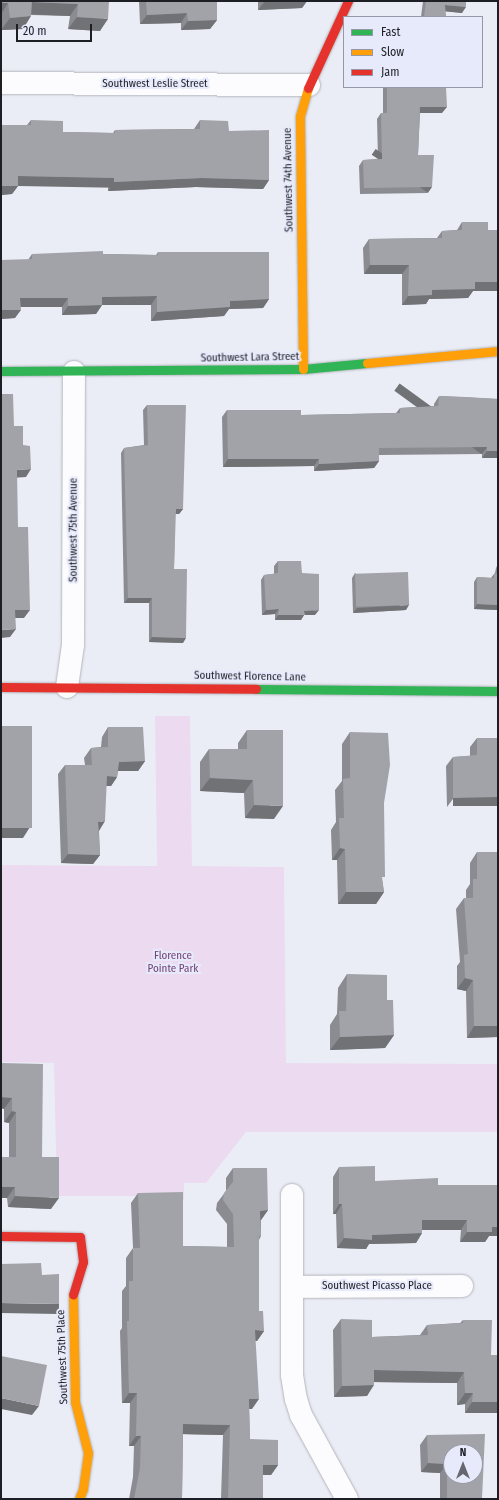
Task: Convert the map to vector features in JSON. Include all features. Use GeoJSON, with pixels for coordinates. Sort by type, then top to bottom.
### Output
{"type":"FeatureCollection","features":[{"type":"Feature","properties":{"kind":"street","name":"Southwest 74th Avenue"},"geometry":{"type":"LineString","coordinates":[[303,369],[300,116],[310,85],[348,1]]}},
{"type":"Feature","properties":{"kind":"street","name":"Southwest Leslie Street"},"geometry":{"type":"LineString","coordinates":[[1,83],[310,85]]}},
{"type":"Feature","properties":{"kind":"street","name":"Southwest Lara Street"},"geometry":{"type":"LineString","coordinates":[[1,371],[74,372],[303,369],[498,351]]}},
{"type":"Feature","properties":{"kind":"street","name":"Southwest 75th Avenue"},"geometry":{"type":"LineString","coordinates":[[67,687],[73,645],[74,372]]}},
{"type":"Feature","properties":{"kind":"street","name":"Southwest Florence Lane"},"geometry":{"type":"LineString","coordinates":[[1,687],[498,691]]}},
{"type":"Feature","properties":{"kind":"street"},"geometry":{"type":"LineString","coordinates":[[292,1195],[292,1375],[296,1399],[302,1415],[347,1499]]}},
{"type":"Feature","properties":{"kind":"street","name":"Southwest 75th Place"},"geometry":{"type":"LineString","coordinates":[[1,1236],[68,1235],[80,1237],[82,1262],[72,1296],[75,1402],[88,1453],[83,1489],[79,1499]]}},
{"type":"Feature","properties":{"kind":"street","name":"Southwest Picasso Place"},"geometry":{"type":"LineString","coordinates":[[292,1287],[462,1286]]}},
{"type":"Feature","properties":{"kind":"green space","name":"Florence Pointe Park"},"geometry":{"type":"Polygon","coordinates":[[[155,716],[190,716],[192,866],[284,867],[286,1063],[498,1064],[498,1132],[246,1132],[206,1183],[184,1183],[184,1200],[136,1196],[57,1196],[54,1063],[1,1062],[1,865],[157,866],[155,716]]]}},
{"type":"Feature","properties":{"kind":"building"},"geometry":{"type":"Polygon","coordinates":[[[1,1],[109,1],[108,19],[77,17],[78,4],[32,2],[31,16],[10,18],[8,3],[1,3],[1,1]]]}},
{"type":"Feature","properties":{"kind":"building"},"geometry":{"type":"Polygon","coordinates":[[[146,1],[217,1],[217,20],[188,21],[187,13],[147,15],[146,1]]]}},
{"type":"Feature","properties":{"kind":"building"},"geometry":{"type":"Polygon","coordinates":[[[426,1],[466,1],[466,7],[445,5],[446,16],[424,16],[426,1]]]}},
{"type":"Feature","properties":{"kind":"building"},"geometry":{"type":"Polygon","coordinates":[[[387,88],[446,88],[447,107],[420,107],[418,155],[434,155],[432,187],[364,188],[363,160],[382,159],[381,113],[387,113],[387,88]]]}},
{"type":"Feature","properties":{"kind":"building"},"geometry":{"type":"Polygon","coordinates":[[[31,120],[63,121],[63,132],[115,133],[115,130],[200,129],[200,120],[228,121],[229,131],[269,130],[269,180],[202,178],[114,182],[114,178],[18,176],[18,186],[1,186],[1,125],[31,125],[31,120]]]}},
{"type":"Feature","properties":{"kind":"building"},"geometry":{"type":"Polygon","coordinates":[[[462,222],[488,222],[488,230],[498,230],[498,282],[475,282],[475,289],[432,290],[432,295],[408,296],[409,265],[370,265],[369,239],[442,238],[442,231],[462,230],[462,222]]]}},
{"type":"Feature","properties":{"kind":"building"},"geometry":{"type":"Polygon","coordinates":[[[103,251],[103,254],[158,255],[158,252],[269,252],[269,299],[230,301],[230,307],[157,312],[157,296],[102,297],[102,305],[68,306],[68,298],[20,298],[21,310],[1,310],[1,260],[32,259],[32,254],[103,251]]]}},
{"type":"Feature","properties":{"kind":"building"},"geometry":{"type":"Polygon","coordinates":[[[1,394],[13,394],[14,426],[23,426],[23,445],[30,446],[31,469],[17,470],[18,527],[28,527],[30,610],[15,610],[16,629],[1,630],[1,394]]]}},
{"type":"Feature","properties":{"kind":"building"},"geometry":{"type":"Polygon","coordinates":[[[439,396],[498,399],[498,451],[487,451],[487,447],[379,448],[379,461],[319,464],[319,459],[228,459],[227,410],[301,410],[301,415],[400,413],[400,408],[438,406],[439,396]]]}},
{"type":"Feature","properties":{"kind":"building"},"geometry":{"type":"Polygon","coordinates":[[[147,405],[186,405],[183,509],[176,509],[174,569],[187,569],[186,638],[152,637],[152,598],[128,598],[124,448],[148,445],[147,405]]]}},
{"type":"Feature","properties":{"kind":"building"},"geometry":{"type":"Polygon","coordinates":[[[278,561],[301,561],[302,573],[319,574],[319,610],[304,611],[305,615],[278,615],[279,609],[266,610],[264,575],[278,573],[278,561]]]}},
{"type":"Feature","properties":{"kind":"building"},"geometry":{"type":"Polygon","coordinates":[[[408,572],[409,605],[356,607],[355,574],[408,572]]]}},
{"type":"Feature","properties":{"kind":"building"},"geometry":{"type":"Polygon","coordinates":[[[498,573],[498,605],[477,604],[477,577],[494,578],[494,574],[498,573]]]}},
{"type":"Feature","properties":{"kind":"building"},"geometry":{"type":"Polygon","coordinates":[[[1,726],[32,726],[32,828],[1,828],[1,726]]]}},
{"type":"Feature","properties":{"kind":"building"},"geometry":{"type":"Polygon","coordinates":[[[108,727],[143,727],[145,761],[119,762],[117,777],[107,776],[105,821],[98,822],[100,855],[68,854],[65,765],[92,765],[91,748],[108,747],[108,727]]]}},
{"type":"Feature","properties":{"kind":"building"},"geometry":{"type":"Polygon","coordinates":[[[247,730],[283,730],[283,806],[254,805],[253,780],[210,778],[209,749],[247,749],[247,730]]]}},
{"type":"Feature","properties":{"kind":"building"},"geometry":{"type":"Polygon","coordinates":[[[350,732],[388,733],[390,765],[384,803],[385,877],[382,877],[384,892],[346,892],[345,849],[340,848],[339,818],[344,818],[343,779],[350,778],[350,732]]]}},
{"type":"Feature","properties":{"kind":"building"},"geometry":{"type":"Polygon","coordinates":[[[477,738],[498,738],[498,797],[453,798],[453,757],[477,755],[477,738]]]}},
{"type":"Feature","properties":{"kind":"building"},"geometry":{"type":"Polygon","coordinates":[[[477,852],[498,852],[498,1026],[474,1026],[473,980],[465,978],[464,955],[468,954],[464,898],[473,898],[473,879],[477,879],[477,852]]]}},
{"type":"Feature","properties":{"kind":"building"},"geometry":{"type":"Polygon","coordinates":[[[347,974],[387,975],[387,1000],[393,1000],[394,1035],[340,1037],[339,1011],[346,1011],[347,974]]]}},
{"type":"Feature","properties":{"kind":"building"},"geometry":{"type":"Polygon","coordinates":[[[1,1063],[43,1064],[42,1157],[59,1157],[59,1198],[15,1196],[15,1187],[1,1187],[1,1157],[16,1157],[16,1112],[12,1111],[12,1098],[1,1097],[1,1063]]]}},
{"type":"Feature","properties":{"kind":"building"},"geometry":{"type":"Polygon","coordinates":[[[375,1166],[375,1181],[438,1178],[438,1185],[498,1185],[498,1227],[492,1227],[492,1232],[467,1232],[467,1220],[422,1220],[422,1233],[372,1235],[372,1240],[344,1238],[342,1204],[339,1204],[339,1167],[375,1166]]]}},
{"type":"Feature","properties":{"kind":"building"},"geometry":{"type":"Polygon","coordinates":[[[233,1168],[267,1168],[268,1210],[260,1211],[261,1236],[259,1236],[259,1311],[263,1311],[264,1331],[255,1330],[259,1399],[249,1399],[250,1439],[278,1440],[278,1465],[263,1465],[263,1499],[228,1499],[230,1425],[183,1424],[182,1499],[134,1499],[140,1468],[141,1436],[136,1436],[137,1393],[129,1393],[127,1321],[129,1321],[129,1281],[133,1281],[133,1248],[140,1248],[138,1193],[183,1192],[183,1246],[234,1247],[233,1214],[223,1200],[224,1193],[233,1182],[233,1168]]]}},
{"type":"Feature","properties":{"kind":"building"},"geometry":{"type":"Polygon","coordinates":[[[41,1263],[42,1275],[59,1274],[59,1304],[1,1303],[1,1264],[41,1263]]]}},
{"type":"Feature","properties":{"kind":"building"},"geometry":{"type":"Polygon","coordinates":[[[341,1319],[372,1320],[372,1337],[428,1335],[427,1325],[463,1323],[463,1320],[492,1320],[491,1355],[498,1355],[498,1402],[472,1402],[473,1393],[465,1393],[464,1372],[374,1370],[374,1385],[342,1386],[341,1319]]]}},
{"type":"Feature","properties":{"kind":"building"},"geometry":{"type":"Polygon","coordinates":[[[1,1356],[47,1365],[39,1406],[1,1398],[1,1356]]]}},
{"type":"Feature","properties":{"kind":"building"},"geometry":{"type":"Polygon","coordinates":[[[485,1434],[483,1477],[483,1444],[443,1444],[443,1464],[428,1463],[427,1435],[485,1434]]]}},
{"type":"Feature","properties":{"kind":"building"},"geometry":{"type":"Polygon","coordinates":[[[447,1484],[483,1484],[482,1499],[447,1499],[447,1484]]]}},
{"type":"Feature","properties":{"kind":"traffic: fast"},"geometry":{"type":"LineString","coordinates":[[1,371],[303,369],[367,363]]}},
{"type":"Feature","properties":{"kind":"traffic: fast"},"geometry":{"type":"LineString","coordinates":[[256,689],[498,691]]}},
{"type":"Feature","properties":{"kind":"traffic: slow"},"geometry":{"type":"LineString","coordinates":[[303,369],[300,116],[308,88]]}},
{"type":"Feature","properties":{"kind":"traffic: slow"},"geometry":{"type":"LineString","coordinates":[[367,363],[498,351]]}},
{"type":"Feature","properties":{"kind":"traffic: slow"},"geometry":{"type":"LineString","coordinates":[[73,1294],[75,1402],[88,1453],[83,1489],[79,1499]]}},
{"type":"Feature","properties":{"kind":"traffic: jam"},"geometry":{"type":"LineString","coordinates":[[308,88],[348,1]]}},
{"type":"Feature","properties":{"kind":"traffic: jam"},"geometry":{"type":"LineString","coordinates":[[1,687],[256,689]]}},
{"type":"Feature","properties":{"kind":"traffic: jam"},"geometry":{"type":"LineString","coordinates":[[1,1236],[80,1237],[83,1262],[73,1294]]}}]}
